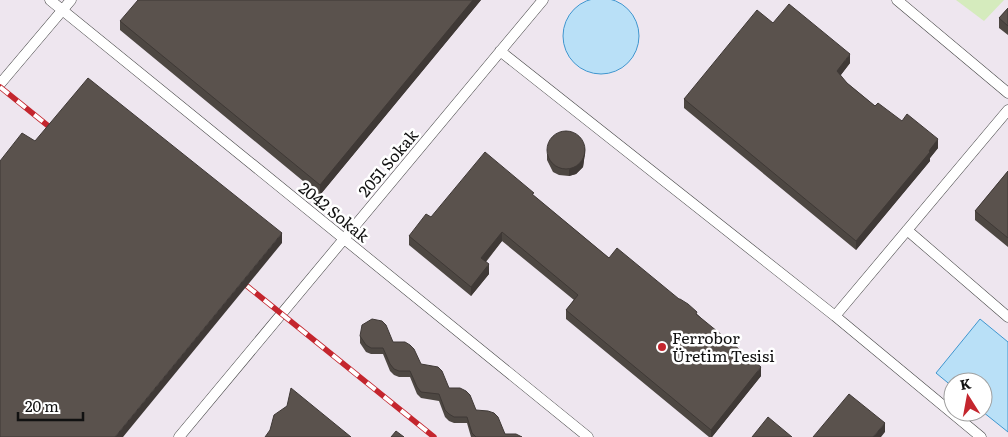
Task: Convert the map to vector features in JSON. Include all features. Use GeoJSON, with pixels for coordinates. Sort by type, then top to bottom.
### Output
{"type":"FeatureCollection","features":[{"type":"Feature","properties":{"kind":"lane","name":"2042 Sokak"},"geometry":{"type":"LineString","coordinates":[[50,0],[588,437]]}},
{"type":"Feature","properties":{"kind":"lane"},"geometry":{"type":"LineString","coordinates":[[0,84],[71,0]]}},
{"type":"Feature","properties":{"kind":"lane","name":"2051 Sokak"},"geometry":{"type":"LineString","coordinates":[[179,437],[543,0]]}},
{"type":"Feature","properties":{"kind":"lane"},"geometry":{"type":"LineString","coordinates":[[897,0],[1008,92]]}},
{"type":"Feature","properties":{"kind":"lane"},"geometry":{"type":"LineString","coordinates":[[500,51],[835,316],[981,437]]}},
{"type":"Feature","properties":{"kind":"lane"},"geometry":{"type":"LineString","coordinates":[[835,316],[1008,110]]}},
{"type":"Feature","properties":{"kind":"lane"},"geometry":{"type":"LineString","coordinates":[[908,230],[1008,316]]}},
{"type":"Feature","properties":{"kind":"shaded area"},"geometry":{"type":"Polygon","coordinates":[[[0,0],[1008,0],[1008,437],[0,437],[0,0]]]}},
{"type":"Feature","properties":{"kind":"green space"},"geometry":{"type":"Polygon","coordinates":[[[956,0],[1004,0],[984,21],[956,0]]]}},
{"type":"Feature","properties":{"kind":"water"},"geometry":{"type":"Polygon","coordinates":[[[594,-2],[608,-2],[622,4],[633,15],[639,29],[636,51],[628,63],[608,74],[594,74],[580,68],[569,57],[563,43],[563,29],[569,15],[580,4],[594,-2]]]}},
{"type":"Feature","properties":{"kind":"water"},"geometry":{"type":"Polygon","coordinates":[[[980,319],[1008,342],[1008,432],[993,420],[993,372],[943,372],[943,379],[936,373],[980,319]]]}},
{"type":"Feature","properties":{"kind":"building"},"geometry":{"type":"Polygon","coordinates":[[[138,0],[473,0],[320,185],[120,21],[138,0]]]}},
{"type":"Feature","properties":{"kind":"building"},"geometry":{"type":"Polygon","coordinates":[[[789,4],[850,54],[837,71],[847,83],[875,106],[878,103],[902,121],[907,114],[938,139],[930,152],[856,241],[684,99],[757,10],[773,23],[789,4]]]}},
{"type":"Feature","properties":{"kind":"building"},"geometry":{"type":"Polygon","coordinates":[[[1008,8],[1008,26],[999,18],[1008,8]]]}},
{"type":"Feature","properties":{"kind":"building"},"geometry":{"type":"Polygon","coordinates":[[[88,78],[282,233],[115,437],[0,437],[0,161],[22,133],[35,141],[88,78]]]}},
{"type":"Feature","properties":{"kind":"building"},"geometry":{"type":"Polygon","coordinates":[[[566,131],[580,136],[585,150],[580,164],[566,169],[552,164],[547,150],[552,136],[566,131]]]}},
{"type":"Feature","properties":{"kind":"building"},"geometry":{"type":"Polygon","coordinates":[[[485,152],[609,258],[617,248],[679,299],[688,304],[697,312],[696,314],[761,367],[711,430],[566,310],[578,295],[502,232],[481,258],[489,264],[471,287],[409,236],[426,214],[431,217],[485,152]]]}},
{"type":"Feature","properties":{"kind":"building"},"geometry":{"type":"Polygon","coordinates":[[[1008,171],[1008,238],[975,211],[1008,171]]]}},
{"type":"Feature","properties":{"kind":"building"},"geometry":{"type":"Polygon","coordinates":[[[372,319],[382,321],[386,325],[393,342],[405,342],[410,345],[421,364],[438,367],[442,371],[449,388],[460,388],[466,391],[470,395],[476,410],[494,413],[498,417],[505,434],[516,434],[522,437],[476,437],[472,433],[467,417],[454,417],[449,414],[445,410],[439,394],[421,392],[410,371],[394,369],[383,348],[371,348],[366,345],[360,336],[362,325],[372,319]]]}},
{"type":"Feature","properties":{"kind":"building"},"geometry":{"type":"Polygon","coordinates":[[[291,388],[351,437],[265,437],[270,430],[274,415],[287,406],[291,388]]]}},
{"type":"Feature","properties":{"kind":"building"},"geometry":{"type":"Polygon","coordinates":[[[849,394],[885,423],[873,437],[813,437],[849,394]]]}},
{"type":"Feature","properties":{"kind":"building"},"geometry":{"type":"Polygon","coordinates":[[[768,417],[792,437],[752,437],[768,417]]]}},
{"type":"Feature","properties":{"kind":"building"},"geometry":{"type":"Polygon","coordinates":[[[396,431],[404,437],[391,437],[396,431]]]}},
{"type":"Feature","properties":{"kind":"railway"},"geometry":{"type":"LineString","coordinates":[[0,87],[52,129]]}},
{"type":"Feature","properties":{"kind":"railway"},"geometry":{"type":"LineString","coordinates":[[247,286],[434,437]]}},
{"type":"Feature","properties":{"kind":"place","name":"Ferrobor Üretim Tesisi"},"geometry":{"type":"Point","coordinates":[662,347]}}]}
